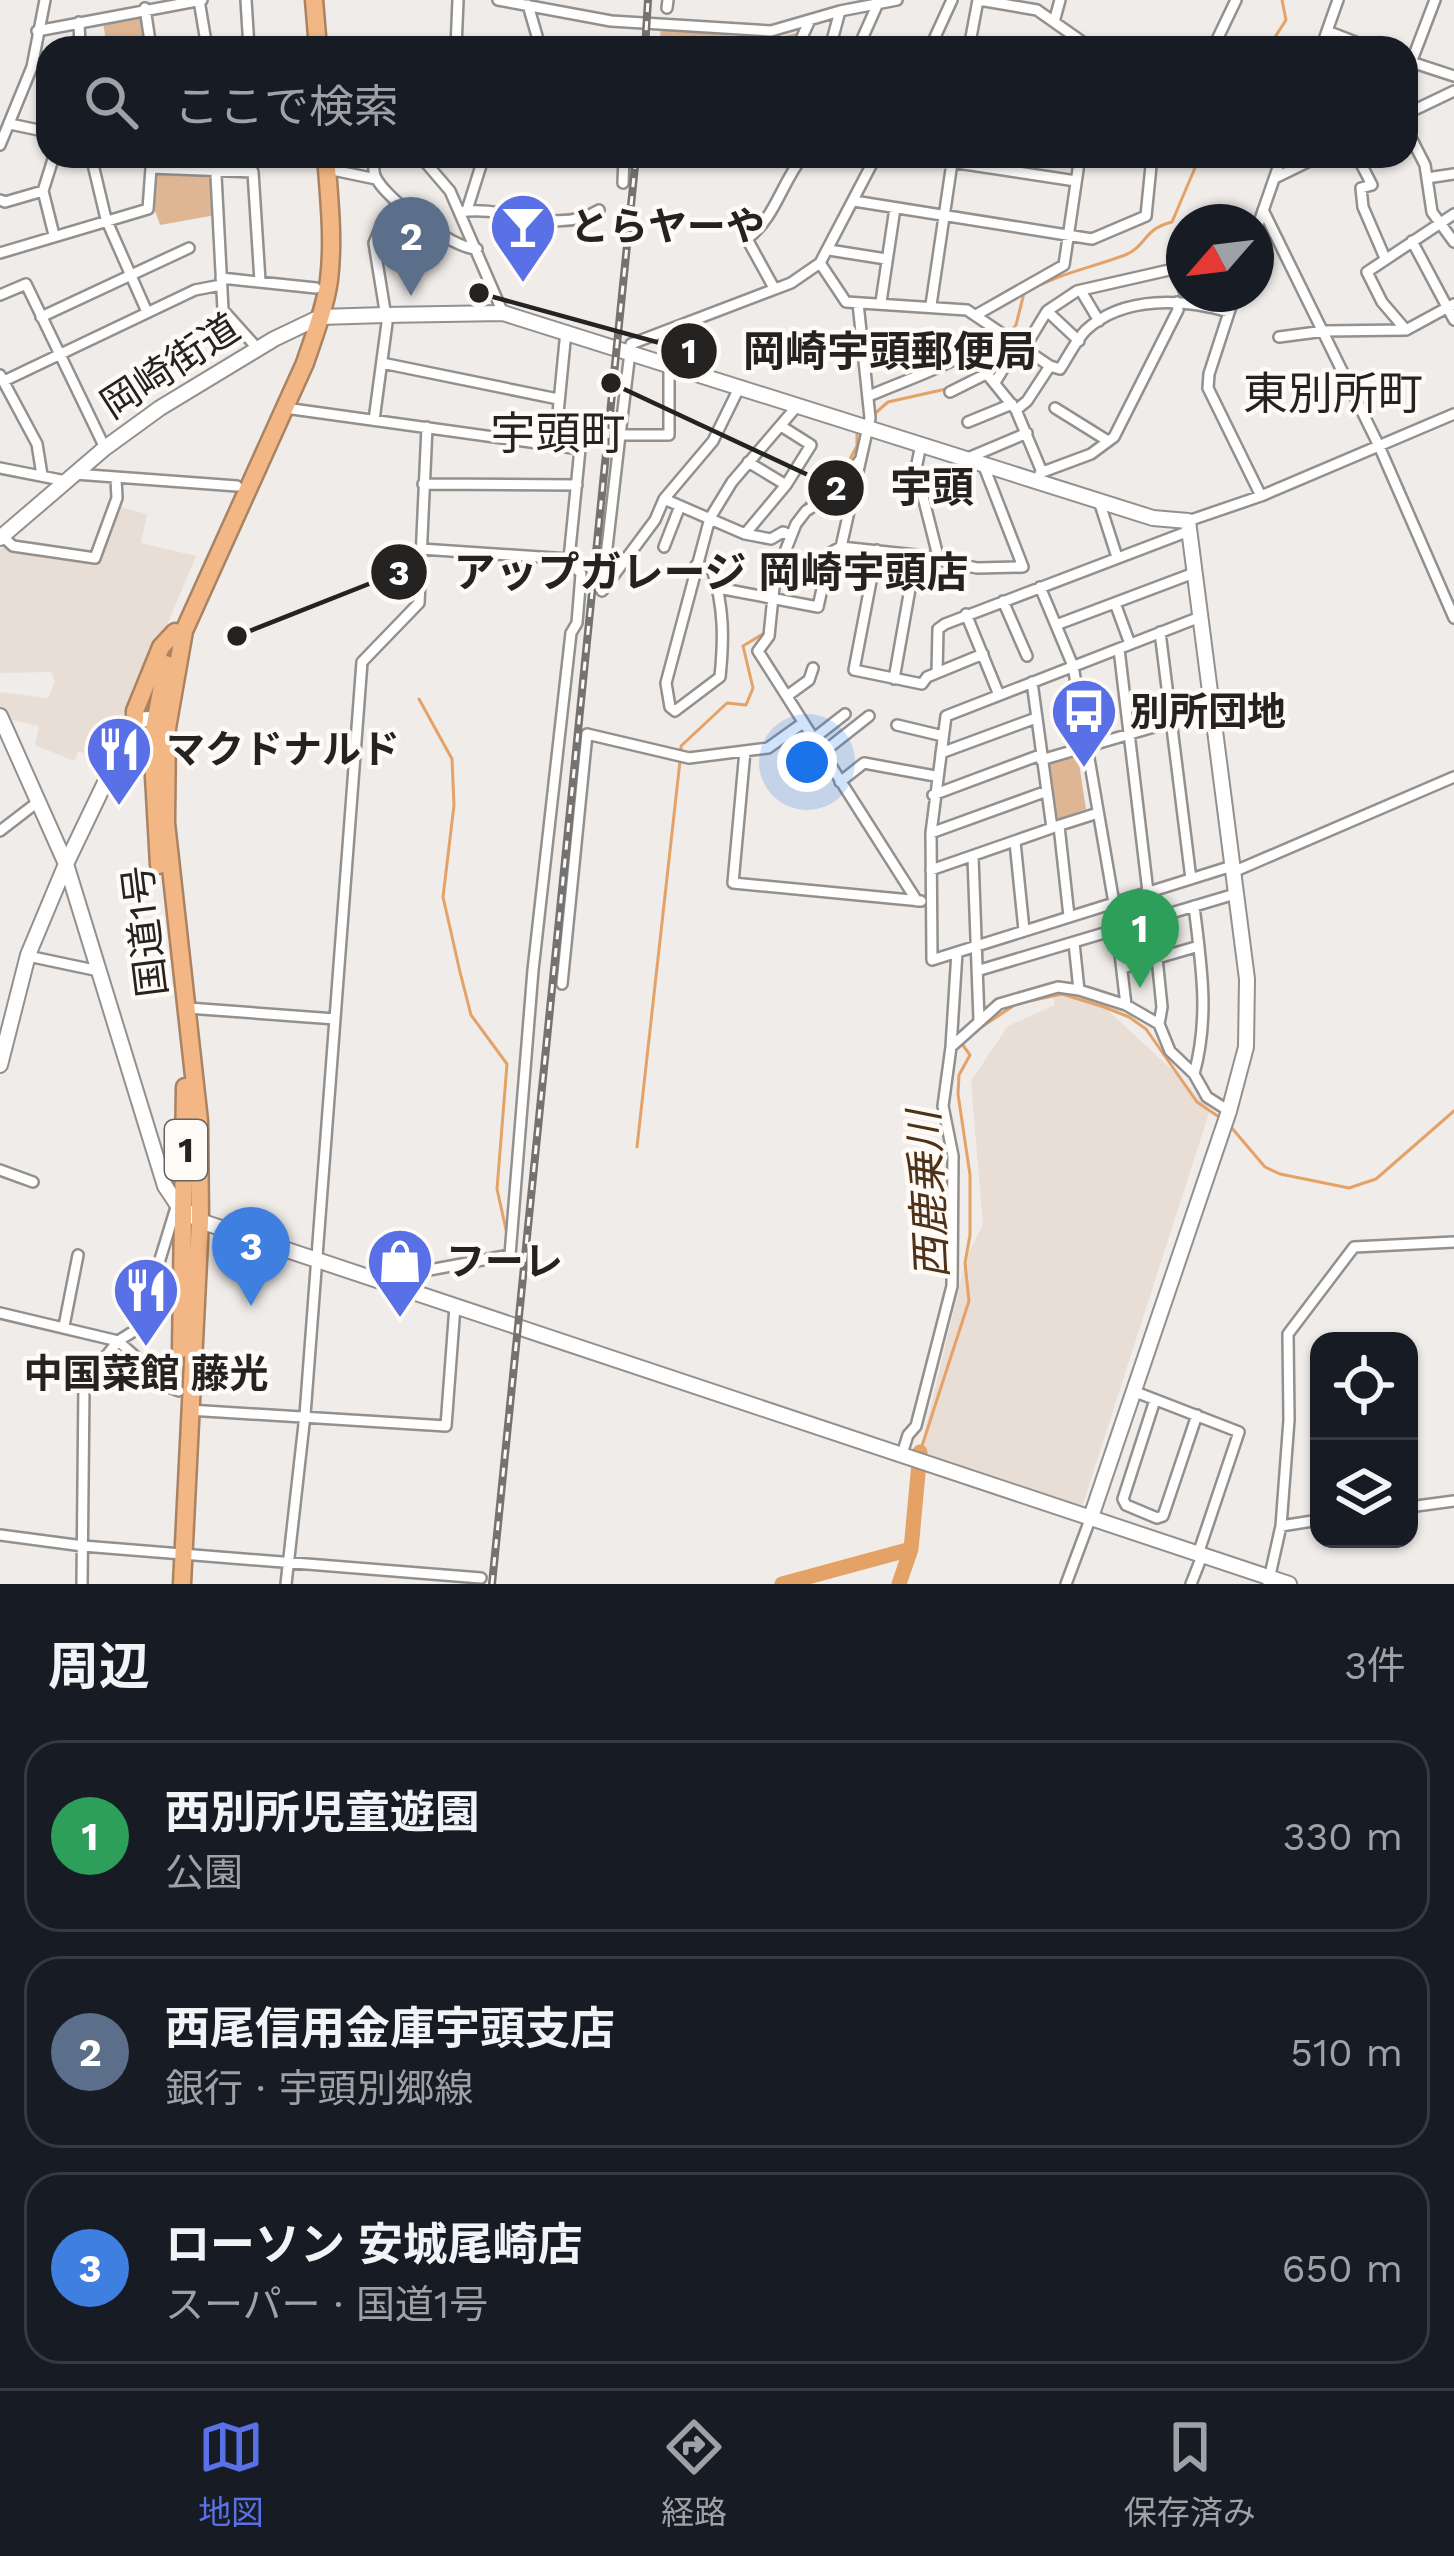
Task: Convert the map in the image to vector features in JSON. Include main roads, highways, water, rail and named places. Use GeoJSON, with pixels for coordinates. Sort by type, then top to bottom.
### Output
{"type":"FeatureCollection","features":[{"type":"Feature","properties":{"kind":"highway"},"geometry":{"type":"LineString","coordinates":[[310,0],[313,36]]}},
{"type":"Feature","properties":{"kind":"highway","name":"国道1号"},"geometry":{"type":"LineString","coordinates":[[182,1584],[177,1551],[179,1391],[188,1212],[199,1121],[166,823],[161,718],[184,631],[285,408],[314,320],[323,168]]}},
{"type":"Feature","properties":{"kind":"highway","name":"国道1号"},"geometry":{"type":"LineString","coordinates":[[172,1584],[188,1409],[188,1212],[185,1084],[154,826],[161,718],[175,632],[329,282],[332,228],[324,168]]}},
{"type":"Feature","properties":{"kind":"highway"},"geometry":{"type":"LineString","coordinates":[[135,720],[161,647],[175,632]]}},
{"type":"Feature","properties":{"kind":"waterway"},"geometry":{"type":"LineString","coordinates":[[1276,36],[1286,20],[1282,0]]}},
{"type":"Feature","properties":{"kind":"waterway"},"geometry":{"type":"LineString","coordinates":[[1009,333],[1016,325],[1024,293],[1125,255],[1172,222],[1195,168]]}},
{"type":"Feature","properties":{"kind":"waterway"},"geometry":{"type":"LineString","coordinates":[[986,369],[1003,341]]}},
{"type":"Feature","properties":{"kind":"waterway"},"geometry":{"type":"LineString","coordinates":[[872,416],[888,402],[946,389]]}},
{"type":"Feature","properties":{"kind":"waterway"},"geometry":{"type":"LineString","coordinates":[[788,529],[811,496],[830,489],[841,476],[857,446],[857,432]]}},
{"type":"Feature","properties":{"kind":"waterway"},"geometry":{"type":"LineString","coordinates":[[776,563],[784,538]]}},
{"type":"Feature","properties":{"kind":"waterway"},"geometry":{"type":"LineString","coordinates":[[681,751],[727,703],[746,705],[753,688],[743,646],[766,632]]}},
{"type":"Feature","properties":{"kind":"waterway"},"geometry":{"type":"LineString","coordinates":[[419,699],[452,759],[454,805],[443,897],[460,972],[471,1015],[507,1064],[497,1189],[507,1234]]}},
{"type":"Feature","properties":{"kind":"waterway"},"geometry":{"type":"LineString","coordinates":[[637,1147],[680,761]]}},
{"type":"Feature","properties":{"kind":"waterway","name":"西鹿乗川"},"geometry":{"type":"LineString","coordinates":[[977,1030],[1016,1004],[1062,994],[1104,1007],[1146,1029],[1197,1102],[1219,1117]]}},
{"type":"Feature","properties":{"kind":"waterway","name":"西鹿乗川"},"geometry":{"type":"LineString","coordinates":[[920,1452],[969,1301],[965,1263],[970,1175],[958,1094],[959,1075],[970,1055],[962,1044]]}},
{"type":"Feature","properties":{"kind":"waterway","name":"西鹿乗川"},"geometry":{"type":"LineString","coordinates":[[1231,1127],[1265,1167],[1349,1188],[1376,1179],[1454,1111]]}},
{"type":"Feature","properties":{"kind":"waterway","name":"西鹿乗川"},"geometry":{"type":"LineString","coordinates":[[899,1584],[911,1549],[920,1452]]}},
{"type":"Feature","properties":{"kind":"waterway"},"geometry":{"type":"LineString","coordinates":[[782,1584],[911,1549]]}},
{"type":"Feature","properties":{"kind":"railway"},"geometry":{"type":"LineString","coordinates":[[646,36],[648,0]]}},
{"type":"Feature","properties":{"kind":"railway"},"geometry":{"type":"LineString","coordinates":[[492,1584],[635,168]]}},
{"type":"Feature","properties":{"kind":"place","name":"とらヤーや"},"geometry":{"type":"Point","coordinates":[523,285]}},
{"type":"Feature","properties":{"kind":"place","name":"岡崎宇頭郵便局"},"geometry":{"type":"Point","coordinates":[479,293]}},
{"type":"Feature","properties":{"kind":"place","name":"西尾信用金庫宇頭支店"},"geometry":{"type":"Point","coordinates":[411,296]}},
{"type":"Feature","properties":{"kind":"place","name":"宇頭"},"geometry":{"type":"Point","coordinates":[611,383]}},
{"type":"Feature","properties":{"kind":"place","name":"アップガレージ 岡崎宇頭店"},"geometry":{"type":"Point","coordinates":[237,636]}},
{"type":"Feature","properties":{"kind":"place","name":"別所団地"},"geometry":{"type":"Point","coordinates":[1084,770]}},
{"type":"Feature","properties":{"kind":"place","name":"マクドナルド"},"geometry":{"type":"Point","coordinates":[119,808]}},
{"type":"Feature","properties":{"kind":"place","name":"西別所児童遊園"},"geometry":{"type":"Point","coordinates":[1140,988]}},
{"type":"Feature","properties":{"kind":"place","name":"ローソン 安城尾崎店"},"geometry":{"type":"Point","coordinates":[251,1306]}},
{"type":"Feature","properties":{"kind":"place","name":"フーレ"},"geometry":{"type":"Point","coordinates":[400,1320]}},
{"type":"Feature","properties":{"kind":"place","name":"中国菜館 藤光"},"geometry":{"type":"Point","coordinates":[146,1349]}},
{"type":"Feature","properties":{"kind":"district","name":"東別所町"},"geometry":{"type":"Point","coordinates":[1333,393]}},
{"type":"Feature","properties":{"kind":"district","name":"宇頭町"},"geometry":{"type":"Point","coordinates":[558,433]}}]}
